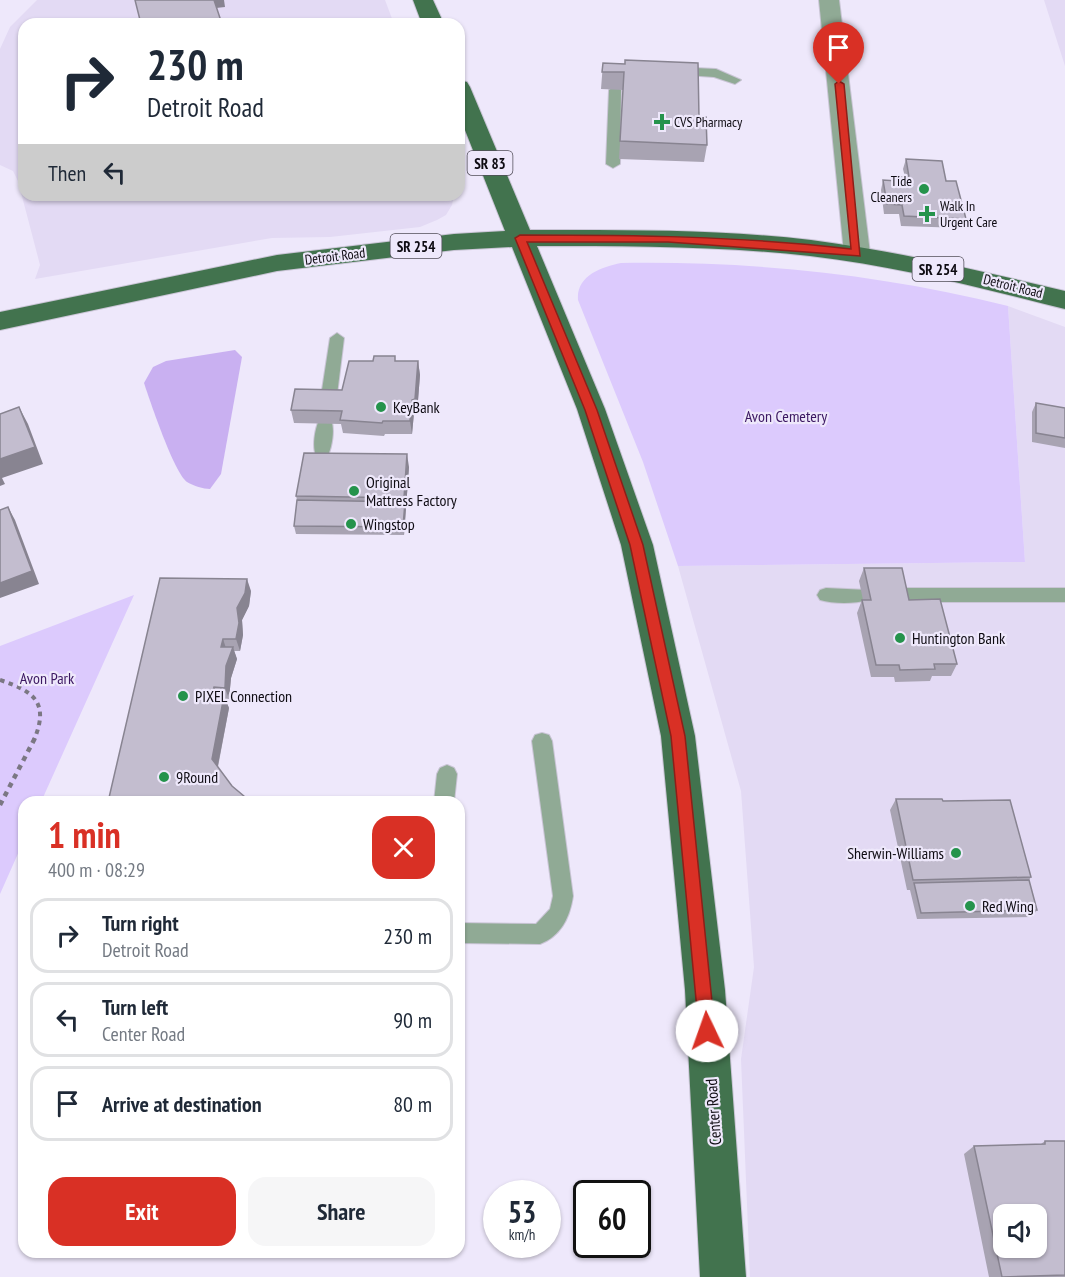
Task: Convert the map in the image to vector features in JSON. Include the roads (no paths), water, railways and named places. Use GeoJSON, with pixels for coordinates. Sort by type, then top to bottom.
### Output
{"type":"FeatureCollection","features":[{"type":"Feature","properties":{"kind":"main road"},"geometry":{"type":"LineString","coordinates":[[423,0],[430,18]]}},
{"type":"Feature","properties":{"kind":"main road","name":"Center Road"},"geometry":{"type":"LineString","coordinates":[[465,102],[591,410],[637,545],[678,736],[705,990],[723,1277]]}},
{"type":"Feature","properties":{"kind":"main road","name":"Detroit Road"},"geometry":{"type":"LineString","coordinates":[[0,321],[277,263],[454,242],[520,238],[668,238],[810,248],[857,254],[953,272],[1065,300]]}},
{"type":"Feature","properties":{"kind":"street"},"geometry":{"type":"LineString","coordinates":[[829,0],[857,254]]}},
{"type":"Feature","properties":{"kind":"lane"},"geometry":{"type":"LineString","coordinates":[[660,70],[716,73],[735,80]]}},
{"type":"Feature","properties":{"kind":"lane"},"geometry":{"type":"LineString","coordinates":[[613,164],[615,83]]}},
{"type":"Feature","properties":{"kind":"lane"},"geometry":{"type":"LineString","coordinates":[[328,403],[338,338]]}},
{"type":"Feature","properties":{"kind":"lane"},"geometry":{"type":"LineString","coordinates":[[322,451],[325,424]]}},
{"type":"Feature","properties":{"kind":"lane"},"geometry":{"type":"LineString","coordinates":[[826,595],[862,595]]}},
{"type":"Feature","properties":{"kind":"lane"},"geometry":{"type":"LineString","coordinates":[[900,595],[1065,595]]}},
{"type":"Feature","properties":{"kind":"lane"},"geometry":{"type":"LineString","coordinates":[[465,933],[540,934],[560,914],[563,896],[542,741]]}},
{"type":"Feature","properties":{"kind":"lane"},"geometry":{"type":"LineString","coordinates":[[445,796],[447,774]]}},
{"type":"Feature","properties":{"kind":"place","name":"CVS Pharmacy"},"geometry":{"type":"Point","coordinates":[662,122]}},
{"type":"Feature","properties":{"kind":"place","name":"Tide Cleaners"},"geometry":{"type":"Point","coordinates":[924,189]}},
{"type":"Feature","properties":{"kind":"place","name":"Walk In Urgent Care"},"geometry":{"type":"Point","coordinates":[927,214]}},
{"type":"Feature","properties":{"kind":"place","name":"KeyBank"},"geometry":{"type":"Point","coordinates":[381,407]}},
{"type":"Feature","properties":{"kind":"place","name":"Original Mattress Factory"},"geometry":{"type":"Point","coordinates":[354,491]}},
{"type":"Feature","properties":{"kind":"place","name":"Wingstop"},"geometry":{"type":"Point","coordinates":[351,524]}},
{"type":"Feature","properties":{"kind":"place","name":"Huntington Bank"},"geometry":{"type":"Point","coordinates":[900,638]}},
{"type":"Feature","properties":{"kind":"place","name":"PIXEL Connection"},"geometry":{"type":"Point","coordinates":[183,696]}},
{"type":"Feature","properties":{"kind":"place","name":"9Round"},"geometry":{"type":"Point","coordinates":[164,777]}},
{"type":"Feature","properties":{"kind":"place","name":"Sherwin-Williams"},"geometry":{"type":"Point","coordinates":[956,853]}},
{"type":"Feature","properties":{"kind":"place","name":"Red Wing"},"geometry":{"type":"Point","coordinates":[970,906]}},
{"type":"Feature","properties":{"kind":"park label","name":"Avon Cemetery"},"geometry":{"type":"Point","coordinates":[786,416]}},
{"type":"Feature","properties":{"kind":"park label","name":"Avon Park"},"geometry":{"type":"Point","coordinates":[47,678]}}]}
